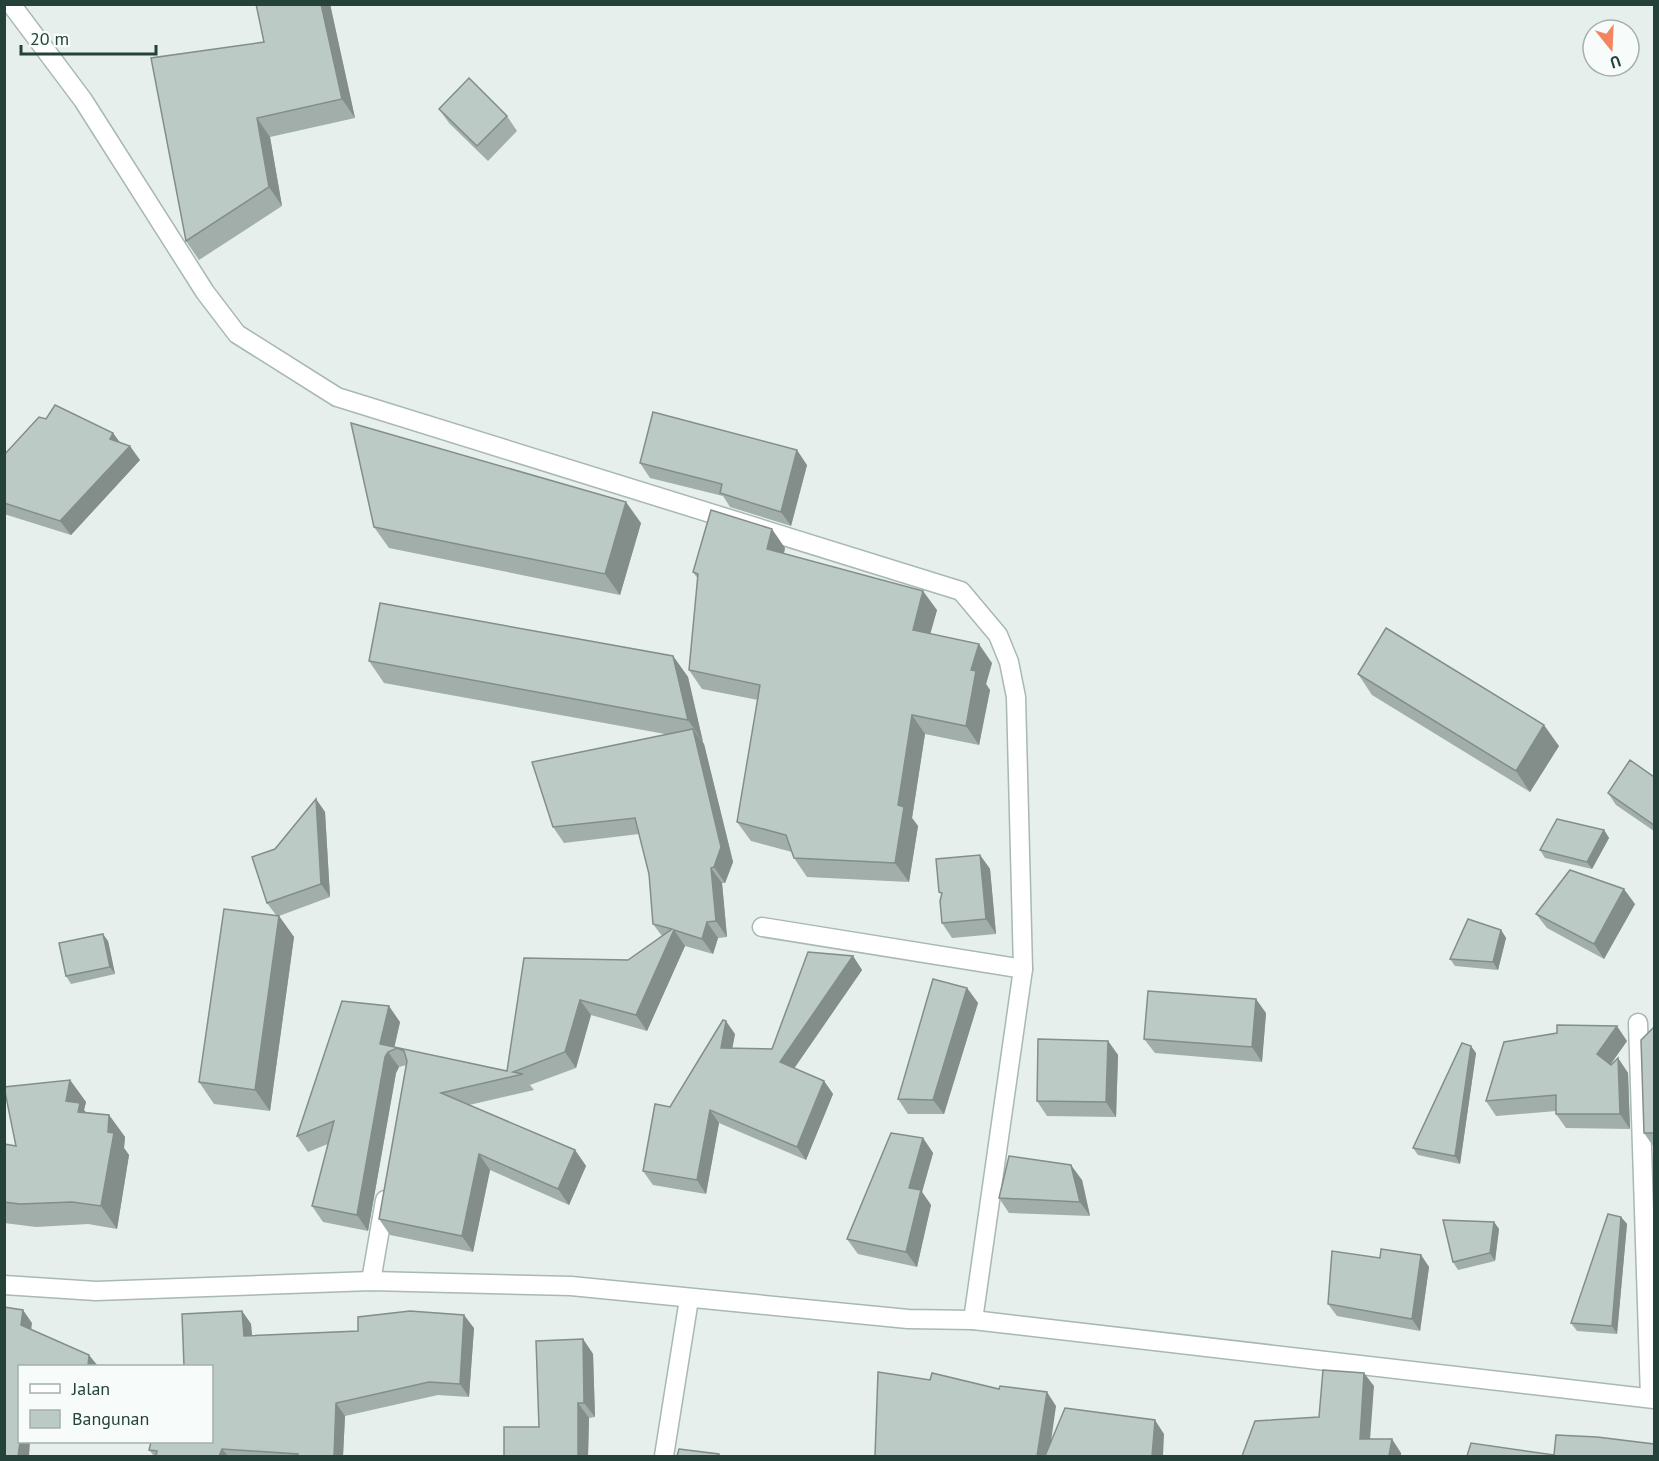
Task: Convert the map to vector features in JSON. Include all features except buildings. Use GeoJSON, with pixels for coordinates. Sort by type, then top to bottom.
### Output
{"type":"FeatureCollection","features":[{"type":"Feature","properties":{"kind":"street"},"geometry":{"type":"LineString","coordinates":[[11,4],[83,100],[205,292],[237,334],[337,397],[961,591],[998,635],[1009,662],[1016,697],[1023,969],[973,1320]]}},
{"type":"Feature","properties":{"kind":"street"},"geometry":{"type":"LineString","coordinates":[[762,927],[1023,969]]}},
{"type":"Feature","properties":{"kind":"street"},"geometry":{"type":"LineString","coordinates":[[4,1285],[96,1291],[372,1281],[572,1286],[908,1319],[973,1320],[1652,1398],[1638,1023]]}},
{"type":"Feature","properties":{"kind":"street"},"geometry":{"type":"LineString","coordinates":[[372,1281],[389,1178]]}},
{"type":"Feature","properties":{"kind":"street"},"geometry":{"type":"LineString","coordinates":[[664,1456],[689,1299]]}}]}
